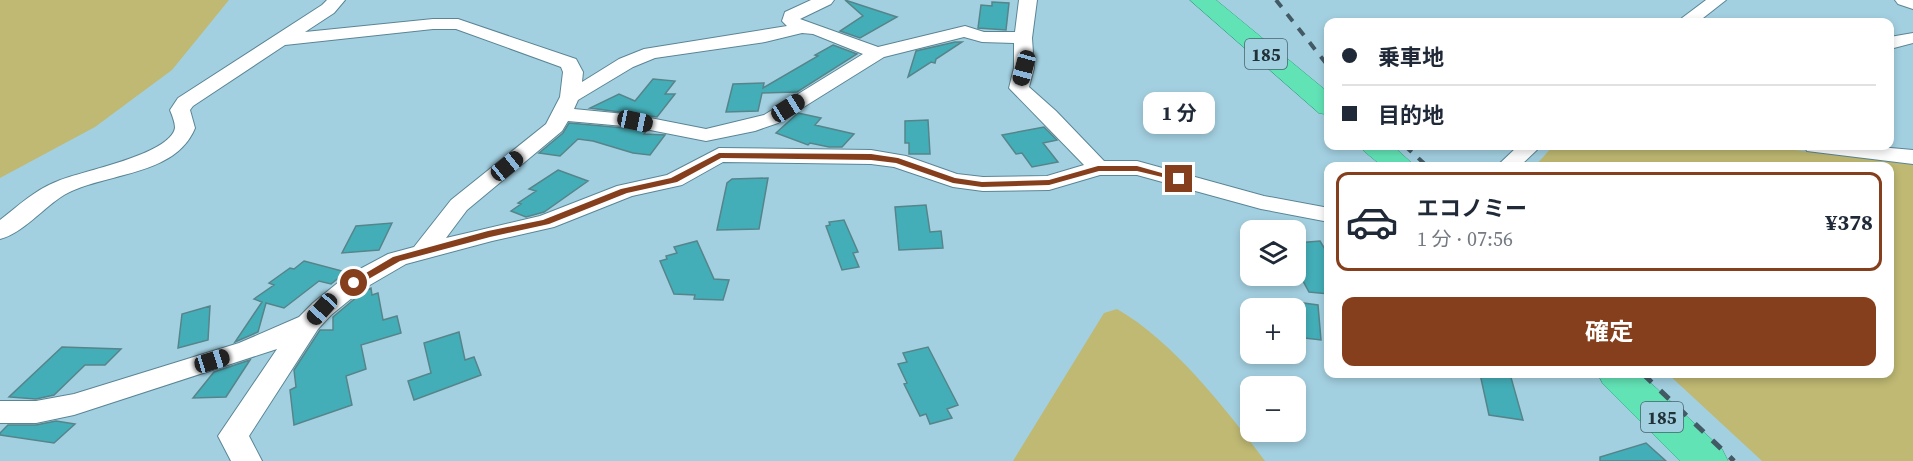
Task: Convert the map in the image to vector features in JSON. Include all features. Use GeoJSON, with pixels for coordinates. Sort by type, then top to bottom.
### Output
{"type":"FeatureCollection","features":[{"type":"Feature","properties":{"kind":"highway","name":"185"},"geometry":{"type":"LineString","coordinates":[[1203,0],[1324,103]]}},
{"type":"Feature","properties":{"kind":"highway"},"geometry":{"type":"LineString","coordinates":[[1380,150],[1395,162]]}},
{"type":"Feature","properties":{"kind":"highway","name":"185"},"geometry":{"type":"LineString","coordinates":[[1621,378],[1707,461]]}},
{"type":"Feature","properties":{"kind":"street"},"geometry":{"type":"LineString","coordinates":[[0,232],[47,195],[67,185],[147,160],[168,150],[180,139],[185,128],[180,110],[185,102],[328,9],[336,0]]}},
{"type":"Feature","properties":{"kind":"street"},"geometry":{"type":"LineString","coordinates":[[802,28],[791,21],[791,16],[825,0]]}},
{"type":"Feature","properties":{"kind":"street"},"geometry":{"type":"LineString","coordinates":[[1028,0],[1023,38],[1024,68],[1019,88],[1098,168]]}},
{"type":"Feature","properties":{"kind":"street"},"geometry":{"type":"LineString","coordinates":[[1693,18],[1718,0]]}},
{"type":"Feature","properties":{"kind":"street"},"geometry":{"type":"LineString","coordinates":[[1904,0],[1913,4]]}},
{"type":"Feature","properties":{"kind":"street"},"geometry":{"type":"LineString","coordinates":[[281,40],[433,24],[458,24],[569,63],[573,72],[566,106],[555,127],[459,205],[422,253]]}},
{"type":"Feature","properties":{"kind":"street"},"geometry":{"type":"LineString","coordinates":[[566,106],[626,63],[651,53],[765,37],[802,28],[816,29],[877,53]]}},
{"type":"Feature","properties":{"kind":"street"},"geometry":{"type":"LineString","coordinates":[[566,106],[706,135],[755,125],[771,119],[877,53],[965,31],[982,37],[1023,38]]}},
{"type":"Feature","properties":{"kind":"street"},"geometry":{"type":"LineString","coordinates":[[1894,43],[1913,38]]}},
{"type":"Feature","properties":{"kind":"street"},"geometry":{"type":"LineString","coordinates":[[706,135],[719,155]]}},
{"type":"Feature","properties":{"kind":"street"},"geometry":{"type":"LineString","coordinates":[[1512,162],[1526,150]]}},
{"type":"Feature","properties":{"kind":"street"},"geometry":{"type":"LineString","coordinates":[[1851,150],[1913,157]]}},
{"type":"Feature","properties":{"kind":"street"},"geometry":{"type":"LineString","coordinates":[[246,461],[233,436],[309,323],[322,309],[354,283],[397,259],[488,234],[546,222],[625,191],[674,180],[719,155],[871,157],[898,161],[953,180],[982,184],[1049,183],[1098,168],[1137,168],[1262,202],[1324,214]]}},
{"type":"Feature","properties":{"kind":"street"},"geometry":{"type":"LineString","coordinates":[[0,412],[14,415],[51,410],[234,354],[284,337],[309,323]]}},
{"type":"Feature","properties":{"kind":"shaded area"},"geometry":{"type":"Polygon","coordinates":[[[0,0],[229,0],[172,70],[95,127],[0,178],[0,0]]]}},
{"type":"Feature","properties":{"kind":"shaded area"},"geometry":{"type":"Polygon","coordinates":[[[1549,150],[1794,150],[1913,164],[1913,461],[1762,461],[1672,378],[1894,378],[1894,162],[1539,162],[1549,150]]]}},
{"type":"Feature","properties":{"kind":"shaded area"},"geometry":{"type":"Polygon","coordinates":[[[1117,309],[1138,323],[1178,357],[1216,398],[1240,429],[1240,442],[1250,442],[1265,461],[1013,461],[1104,313],[1117,309]]]}},
{"type":"Feature","properties":{"kind":"building"},"geometry":{"type":"Polygon","coordinates":[[[845,0],[897,17],[860,38],[840,31],[863,16],[845,0]]]}},
{"type":"Feature","properties":{"kind":"building"},"geometry":{"type":"Polygon","coordinates":[[[992,2],[1009,3],[1006,30],[978,28],[981,5],[992,6],[992,2]]]}},
{"type":"Feature","properties":{"kind":"building"},"geometry":{"type":"Polygon","coordinates":[[[962,42],[936,59],[935,63],[931,62],[908,77],[916,51],[962,42]]]}},
{"type":"Feature","properties":{"kind":"building"},"geometry":{"type":"Polygon","coordinates":[[[833,45],[857,54],[797,92],[762,93],[758,111],[726,112],[733,84],[764,83],[763,88],[833,45]]]}},
{"type":"Feature","properties":{"kind":"building"},"geometry":{"type":"Polygon","coordinates":[[[653,79],[675,81],[665,94],[675,94],[657,117],[590,108],[619,94],[635,101],[653,79]]]}},
{"type":"Feature","properties":{"kind":"building"},"geometry":{"type":"Polygon","coordinates":[[[798,113],[821,118],[815,125],[854,134],[842,147],[829,147],[810,143],[808,145],[776,133],[798,113]]]}},
{"type":"Feature","properties":{"kind":"building"},"geometry":{"type":"Polygon","coordinates":[[[928,120],[930,154],[909,154],[909,143],[905,143],[905,121],[928,120]]]}},
{"type":"Feature","properties":{"kind":"building"},"geometry":{"type":"Polygon","coordinates":[[[569,123],[635,129],[646,131],[644,134],[665,135],[650,155],[578,139],[560,156],[539,153],[563,133],[569,123]]]}},
{"type":"Feature","properties":{"kind":"building"},"geometry":{"type":"Polygon","coordinates":[[[1044,127],[1057,140],[1043,143],[1058,162],[1032,167],[1022,153],[1016,154],[1002,135],[1044,127]]]}},
{"type":"Feature","properties":{"kind":"building"},"geometry":{"type":"Polygon","coordinates":[[[558,170],[588,181],[544,212],[526,217],[511,211],[521,204],[518,203],[536,191],[529,189],[558,170]]]}},
{"type":"Feature","properties":{"kind":"building"},"geometry":{"type":"Polygon","coordinates":[[[768,178],[759,229],[717,230],[727,183],[732,179],[768,178]]]}},
{"type":"Feature","properties":{"kind":"building"},"geometry":{"type":"Polygon","coordinates":[[[926,205],[930,232],[941,231],[943,248],[899,250],[895,207],[926,205]]]}},
{"type":"Feature","properties":{"kind":"building"},"geometry":{"type":"Polygon","coordinates":[[[844,220],[858,252],[853,253],[859,267],[842,270],[826,226],[830,225],[829,222],[844,220]]]}},
{"type":"Feature","properties":{"kind":"building"},"geometry":{"type":"Polygon","coordinates":[[[392,223],[379,250],[342,253],[356,226],[392,223]]]}},
{"type":"Feature","properties":{"kind":"building"},"geometry":{"type":"Polygon","coordinates":[[[697,241],[714,279],[729,280],[723,300],[694,299],[695,295],[674,294],[660,261],[667,259],[666,256],[677,253],[674,247],[697,241]]]}},
{"type":"Feature","properties":{"kind":"building"},"geometry":{"type":"Polygon","coordinates":[[[1320,241],[1324,248],[1324,294],[1309,292],[1306,286],[1306,242],[1320,241]]]}},
{"type":"Feature","properties":{"kind":"building"},"geometry":{"type":"Polygon","coordinates":[[[304,261],[346,272],[331,284],[319,281],[284,308],[266,303],[258,332],[235,342],[262,302],[254,299],[274,285],[269,283],[304,261]]]}},
{"type":"Feature","properties":{"kind":"building"},"geometry":{"type":"Polygon","coordinates":[[[371,288],[372,295],[378,293],[383,320],[397,316],[401,333],[361,345],[366,369],[346,376],[352,405],[294,425],[290,390],[296,387],[294,370],[320,330],[333,330],[333,317],[364,291],[371,288]]]}},
{"type":"Feature","properties":{"kind":"building"},"geometry":{"type":"Polygon","coordinates":[[[1306,303],[1318,305],[1321,340],[1306,338],[1306,303]]]}},
{"type":"Feature","properties":{"kind":"building"},"geometry":{"type":"Polygon","coordinates":[[[210,306],[208,340],[178,348],[182,314],[210,306]]]}},
{"type":"Feature","properties":{"kind":"building"},"geometry":{"type":"Polygon","coordinates":[[[459,332],[465,360],[474,357],[481,375],[414,400],[408,381],[431,373],[424,343],[459,332]]]}},
{"type":"Feature","properties":{"kind":"building"},"geometry":{"type":"Polygon","coordinates":[[[62,347],[121,349],[105,365],[85,365],[54,395],[36,399],[9,397],[62,347]]]}},
{"type":"Feature","properties":{"kind":"building"},"geometry":{"type":"Polygon","coordinates":[[[928,347],[958,405],[947,409],[952,418],[930,424],[926,414],[920,416],[904,384],[907,383],[898,364],[907,362],[903,353],[928,347]]]}},
{"type":"Feature","properties":{"kind":"building"},"geometry":{"type":"Polygon","coordinates":[[[250,360],[226,397],[193,398],[214,372],[250,360]]]}},
{"type":"Feature","properties":{"kind":"building"},"geometry":{"type":"Polygon","coordinates":[[[1481,378],[1511,378],[1523,420],[1489,415],[1481,378]]]}},
{"type":"Feature","properties":{"kind":"building"},"geometry":{"type":"Polygon","coordinates":[[[56,421],[75,424],[54,443],[0,435],[8,425],[36,425],[56,421]]]}},
{"type":"Feature","properties":{"kind":"building"},"geometry":{"type":"Polygon","coordinates":[[[1646,443],[1666,461],[1600,461],[1600,457],[1646,443]]]}},
{"type":"Feature","properties":{"kind":"railway"},"geometry":{"type":"LineString","coordinates":[[1276,0],[1324,61]]}},
{"type":"Feature","properties":{"kind":"railway"},"geometry":{"type":"LineString","coordinates":[[1409,150],[1423,162]]}},
{"type":"Feature","properties":{"kind":"railway"},"geometry":{"type":"LineString","coordinates":[[1647,378],[1734,461]]}},
{"type":"Feature","properties":{"kind":"route"},"geometry":{"type":"LineString","coordinates":[[354,283],[397,259],[488,234],[525,228],[546,222],[603,198],[674,180],[719,155],[871,157],[898,161],[953,180],[982,184],[1049,183],[1098,168],[1137,168],[1179,179]]}}]}
